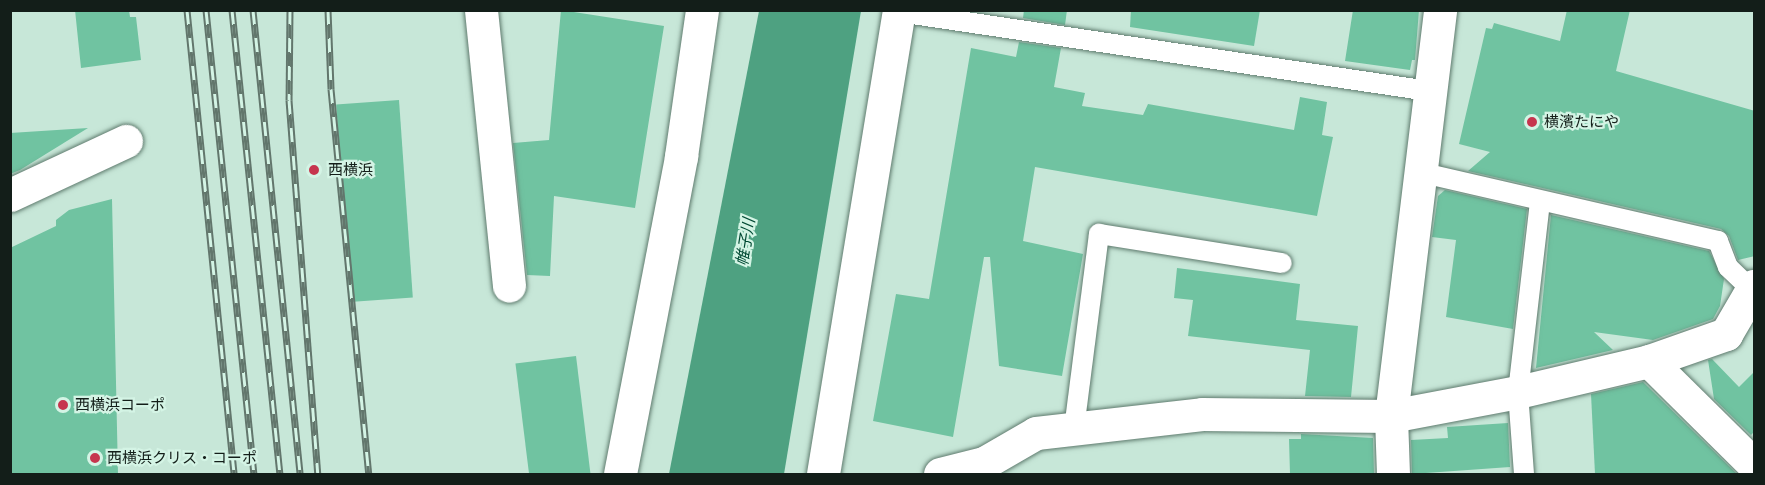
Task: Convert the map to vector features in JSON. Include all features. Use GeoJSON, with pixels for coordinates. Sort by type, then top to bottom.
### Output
{"type":"FeatureCollection","features":[{"type":"Feature","properties":{"kind":"street"},"geometry":{"type":"LineString","coordinates":[[481,10],[509,286]]}},
{"type":"Feature","properties":{"kind":"street"},"geometry":{"type":"LineString","coordinates":[[620,474],[681,156],[702,10]]}},
{"type":"Feature","properties":{"kind":"street"},"geometry":{"type":"LineString","coordinates":[[1393,474],[1391,416],[1440,10]]}},
{"type":"Feature","properties":{"kind":"street"},"geometry":{"type":"LineString","coordinates":[[823,474],[899,11]]}},
{"type":"Feature","properties":{"kind":"street"},"geometry":{"type":"LineString","coordinates":[[10,195],[126,141]]}},
{"type":"Feature","properties":{"kind":"street"},"geometry":{"type":"LineString","coordinates":[[940,474],[984,462],[1036,433],[1202,414],[1391,416],[1518,392],[1649,361],[1726,334],[1753,288]]}},
{"type":"Feature","properties":{"kind":"street"},"geometry":{"type":"LineString","coordinates":[[1649,361],[1755,465]]}},
{"type":"Feature","properties":{"kind":"lane"},"geometry":{"type":"LineString","coordinates":[[899,11],[1429,91]]}},
{"type":"Feature","properties":{"kind":"lane"},"geometry":{"type":"LineString","coordinates":[[1419,172],[1718,241],[1728,267],[1753,288]]}},
{"type":"Feature","properties":{"kind":"lane"},"geometry":{"type":"LineString","coordinates":[[1524,474],[1518,392],[1539,201]]}},
{"type":"Feature","properties":{"kind":"lane"},"geometry":{"type":"LineString","coordinates":[[1074,429],[1098,234],[1282,263]]}},
{"type":"Feature","properties":{"kind":"water","name":"帷子川"},"geometry":{"type":"Polygon","coordinates":[[[759,11],[861,11],[784,474],[669,474],[759,11]]]}},
{"type":"Feature","properties":{"kind":"building"},"geometry":{"type":"Polygon","coordinates":[[[75,10],[129,10],[130,17],[136,17],[141,60],[81,68],[75,10]]]}},
{"type":"Feature","properties":{"kind":"building"},"geometry":{"type":"Polygon","coordinates":[[[561,10],[664,26],[635,208],[554,196],[550,276],[527,275],[513,143],[549,140],[561,10]]]}},
{"type":"Feature","properties":{"kind":"building"},"geometry":{"type":"Polygon","coordinates":[[[1024,10],[1067,10],[1065,25],[1023,18],[1024,10]]]}},
{"type":"Feature","properties":{"kind":"building"},"geometry":{"type":"Polygon","coordinates":[[[1131,10],[1260,10],[1254,46],[1130,27],[1131,10]]]}},
{"type":"Feature","properties":{"kind":"building"},"geometry":{"type":"Polygon","coordinates":[[[1353,10],[1419,10],[1415,60],[1412,60],[1410,70],[1345,61],[1353,10]]]}},
{"type":"Feature","properties":{"kind":"building"},"geometry":{"type":"Polygon","coordinates":[[[1567,10],[1630,10],[1616,71],[1755,111],[1755,256],[1738,260],[1729,236],[1721,229],[1468,171],[1490,152],[1459,144],[1486,28],[1492,29],[1494,23],[1560,41],[1567,10]]]}},
{"type":"Feature","properties":{"kind":"building"},"geometry":{"type":"Polygon","coordinates":[[[1019,42],[1061,48],[1054,87],[1085,93],[1082,106],[1143,115],[1148,104],[1294,130],[1300,97],[1327,102],[1322,135],[1333,137],[1317,216],[1035,167],[1023,241],[1083,254],[1062,376],[999,366],[990,257],[984,257],[953,437],[873,421],[896,294],[929,299],[971,48],[1016,57],[1019,42]]]}},
{"type":"Feature","properties":{"kind":"building","name":"西横浜"},"geometry":{"type":"Polygon","coordinates":[[[399,100],[413,298],[350,302],[336,104],[399,100]]]}},
{"type":"Feature","properties":{"kind":"building"},"geometry":{"type":"Polygon","coordinates":[[[88,128],[20,170],[10,174],[10,133],[88,128]]]}},
{"type":"Feature","properties":{"kind":"building"},"geometry":{"type":"Polygon","coordinates":[[[1445,190],[1527,209],[1513,329],[1446,317],[1456,240],[1432,237],[1438,196],[1445,190]]]}},
{"type":"Feature","properties":{"kind":"building"},"geometry":{"type":"Polygon","coordinates":[[[112,199],[118,474],[10,474],[10,248],[56,226],[56,220],[69,210],[112,199]]]}},
{"type":"Feature","properties":{"kind":"building"},"geometry":{"type":"Polygon","coordinates":[[[1551,215],[1709,251],[1724,279],[1720,306],[1713,319],[1653,340],[1594,332],[1613,350],[1536,368],[1551,215]]]}},
{"type":"Feature","properties":{"kind":"building"},"geometry":{"type":"Polygon","coordinates":[[[1177,268],[1300,284],[1296,320],[1358,326],[1351,397],[1305,396],[1310,350],[1188,336],[1193,300],[1174,298],[1177,268]]]}},
{"type":"Feature","properties":{"kind":"building"},"geometry":{"type":"Polygon","coordinates":[[[576,356],[590,474],[529,474],[515,363],[576,356]]]}},
{"type":"Feature","properties":{"kind":"building"},"geometry":{"type":"Polygon","coordinates":[[[1712,359],[1739,387],[1755,371],[1755,431],[1751,435],[1714,399],[1708,360],[1712,359]]]}},
{"type":"Feature","properties":{"kind":"building"},"geometry":{"type":"Polygon","coordinates":[[[1643,382],[1737,474],[1595,474],[1591,394],[1643,382]]]}},
{"type":"Feature","properties":{"kind":"building"},"geometry":{"type":"Polygon","coordinates":[[[1508,423],[1510,467],[1412,474],[1411,440],[1448,438],[1447,427],[1508,423]]]}},
{"type":"Feature","properties":{"kind":"building"},"geometry":{"type":"Polygon","coordinates":[[[1301,434],[1373,438],[1374,474],[1290,474],[1289,439],[1301,439],[1301,434]]]}},
{"type":"Feature","properties":{"kind":"railway"},"geometry":{"type":"LineString","coordinates":[[187,10],[234,474]]}},
{"type":"Feature","properties":{"kind":"railway"},"geometry":{"type":"LineString","coordinates":[[206,10],[254,474]]}},
{"type":"Feature","properties":{"kind":"railway"},"geometry":{"type":"LineString","coordinates":[[232,10],[280,474]]}},
{"type":"Feature","properties":{"kind":"railway"},"geometry":{"type":"LineString","coordinates":[[253,10],[300,474]]}},
{"type":"Feature","properties":{"kind":"railway"},"geometry":{"type":"LineString","coordinates":[[290,10],[289,100],[318,474]]}},
{"type":"Feature","properties":{"kind":"railway"},"geometry":{"type":"LineString","coordinates":[[328,10],[331,89],[369,474]]}},
{"type":"Feature","properties":{"kind":"place","name":"横濱たにや"},"geometry":{"type":"Point","coordinates":[1532,122]}},
{"type":"Feature","properties":{"kind":"place","name":"西横浜"},"geometry":{"type":"Point","coordinates":[314,170]}},
{"type":"Feature","properties":{"kind":"place","name":"西横浜コーポ"},"geometry":{"type":"Point","coordinates":[63,405]}},
{"type":"Feature","properties":{"kind":"place","name":"西横浜クリス・コーポ"},"geometry":{"type":"Point","coordinates":[95,458]}}]}
